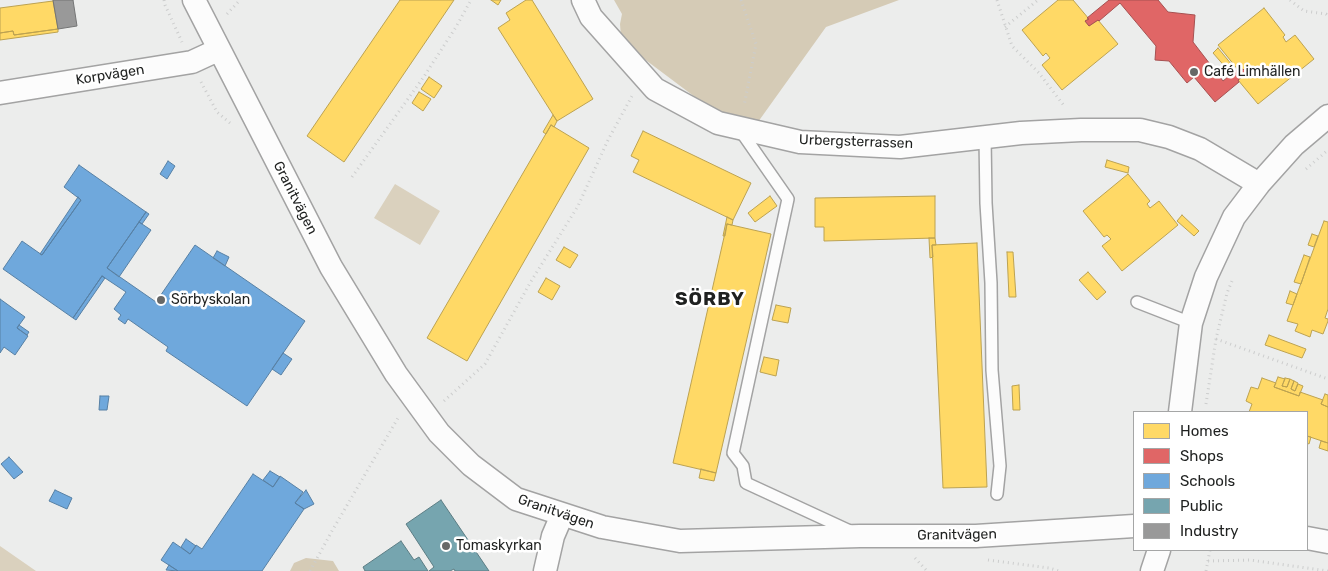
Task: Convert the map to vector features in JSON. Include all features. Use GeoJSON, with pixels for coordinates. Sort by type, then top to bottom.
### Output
{"type":"FeatureCollection","features":[{"type":"Feature","properties":{"kind":"street","name":"Granitvägen"},"geometry":{"type":"LineString","coordinates":[[194,0],[331,267],[396,374],[439,433],[470,466],[516,499],[602,528],[680,541],[860,536],[976,536],[1133,526]]}},
{"type":"Feature","properties":{"kind":"street","name":"Urbergsterrassen"},"geometry":{"type":"LineString","coordinates":[[583,0],[591,17],[655,90],[718,123],[800,142],[900,147],[1021,134],[1081,130],[1140,130],[1169,137],[1200,149],[1259,184]]}},
{"type":"Feature","properties":{"kind":"street","name":"Korpvägen"},"geometry":{"type":"LineString","coordinates":[[0,93],[192,62],[218,50]]}},
{"type":"Feature","properties":{"kind":"street"},"geometry":{"type":"LineString","coordinates":[[1180,411],[1191,324],[1206,277],[1234,218],[1259,184],[1294,145],[1328,116]]}},
{"type":"Feature","properties":{"kind":"street"},"geometry":{"type":"LineString","coordinates":[[545,571],[553,536],[562,515]]}},
{"type":"Feature","properties":{"kind":"street"},"geometry":{"type":"LineString","coordinates":[[1308,538],[1328,542]]}},
{"type":"Feature","properties":{"kind":"street"},"geometry":{"type":"LineString","coordinates":[[1152,571],[1159,551]]}},
{"type":"Feature","properties":{"kind":"lane"},"geometry":{"type":"LineString","coordinates":[[739,128],[788,200],[733,453],[744,466],[746,483],[860,536]]}},
{"type":"Feature","properties":{"kind":"lane"},"geometry":{"type":"LineString","coordinates":[[985,138],[986,203],[991,283],[992,370],[1000,466],[997,494]]}},
{"type":"Feature","properties":{"kind":"lane"},"geometry":{"type":"LineString","coordinates":[[1137,302],[1191,324]]}},
{"type":"Feature","properties":{"kind":"path"},"geometry":{"type":"LineString","coordinates":[[164,0],[217,112],[236,128]]}},
{"type":"Feature","properties":{"kind":"path"},"geometry":{"type":"LineString","coordinates":[[352,177],[423,78],[471,0]]}},
{"type":"Feature","properties":{"kind":"path"},"geometry":{"type":"LineString","coordinates":[[739,128],[756,44],[741,0]]}},
{"type":"Feature","properties":{"kind":"path"},"geometry":{"type":"LineString","coordinates":[[996,0],[1012,46],[1039,73],[1060,102],[1075,118],[1081,130]]}},
{"type":"Feature","properties":{"kind":"path"},"geometry":{"type":"LineString","coordinates":[[1005,27],[1038,0]]}},
{"type":"Feature","properties":{"kind":"path"},"geometry":{"type":"LineString","coordinates":[[1290,0],[1304,11],[1327,13]]}},
{"type":"Feature","properties":{"kind":"path"},"geometry":{"type":"LineString","coordinates":[[426,416],[485,364],[530,283],[578,206],[608,140],[644,76]]}},
{"type":"Feature","properties":{"kind":"path"},"geometry":{"type":"LineString","coordinates":[[1302,172],[1328,150]]}},
{"type":"Feature","properties":{"kind":"path"},"geometry":{"type":"LineString","coordinates":[[1205,411],[1216,340],[1227,293],[1234,276]]}},
{"type":"Feature","properties":{"kind":"path"},"geometry":{"type":"LineString","coordinates":[[1216,340],[1328,379]]}},
{"type":"Feature","properties":{"kind":"path"},"geometry":{"type":"LineString","coordinates":[[310,571],[398,418],[395,410]]}},
{"type":"Feature","properties":{"kind":"path"},"geometry":{"type":"LineString","coordinates":[[1206,571],[1210,551]]}},
{"type":"Feature","properties":{"kind":"path"},"geometry":{"type":"LineString","coordinates":[[982,559],[1059,571]]}},
{"type":"Feature","properties":{"kind":"path"},"geometry":{"type":"LineString","coordinates":[[1208,561],[1250,560],[1328,571]]}},
{"type":"Feature","properties":{"kind":"shaded area"},"geometry":{"type":"Polygon","coordinates":[[[614,0],[899,0],[826,27],[758,122],[732,118],[703,103],[643,58],[621,37],[620,24],[622,14],[614,0]]]}},
{"type":"Feature","properties":{"kind":"shaded area"},"geometry":{"type":"Polygon","coordinates":[[[395,184],[440,211],[420,245],[374,218],[395,184]]]}},
{"type":"Feature","properties":{"kind":"shaded area"},"geometry":{"type":"Polygon","coordinates":[[[0,546],[36,571],[0,571],[0,546]]]}},
{"type":"Feature","properties":{"kind":"shaded area"},"geometry":{"type":"Polygon","coordinates":[[[306,558],[333,561],[339,571],[290,571],[294,563],[306,558]]]}},
{"type":"Feature","properties":{"kind":"building: Homes"},"geometry":{"type":"Polygon","coordinates":[[[400,0],[454,0],[344,162],[307,136],[400,0]]]}},
{"type":"Feature","properties":{"kind":"building: Homes"},"geometry":{"type":"Polygon","coordinates":[[[491,0],[501,0],[498,5],[491,0]]]}},
{"type":"Feature","properties":{"kind":"building: Homes"},"geometry":{"type":"Polygon","coordinates":[[[526,0],[532,0],[593,99],[557,121],[498,28],[510,20],[506,13],[526,0]]]}},
{"type":"Feature","properties":{"kind":"building: Homes"},"geometry":{"type":"Polygon","coordinates":[[[1058,0],[1073,0],[1089,19],[1085,21],[1089,26],[1098,20],[1118,44],[1062,90],[1042,65],[1050,58],[1046,53],[1043,56],[1022,30],[1058,0]]]}},
{"type":"Feature","properties":{"kind":"building: Homes"},"geometry":{"type":"Polygon","coordinates":[[[53,1],[58,29],[14,35],[13,31],[0,33],[0,8],[53,1]]]}},
{"type":"Feature","properties":{"kind":"building: Homes"},"geometry":{"type":"Polygon","coordinates":[[[1264,8],[1285,35],[1283,37],[1286,42],[1295,35],[1314,59],[1258,104],[1238,80],[1247,73],[1243,69],[1239,71],[1218,45],[1264,8]]]}},
{"type":"Feature","properties":{"kind":"building: Homes"},"geometry":{"type":"Polygon","coordinates":[[[58,29],[58,32],[0,40],[0,33],[13,31],[14,35],[58,29]]]}},
{"type":"Feature","properties":{"kind":"building: Homes"},"geometry":{"type":"Polygon","coordinates":[[[1218,48],[1232,65],[1227,69],[1213,53],[1218,48]]]}},
{"type":"Feature","properties":{"kind":"building: Homes"},"geometry":{"type":"Polygon","coordinates":[[[429,77],[442,86],[434,98],[421,89],[429,77]]]}},
{"type":"Feature","properties":{"kind":"building: Homes"},"geometry":{"type":"Polygon","coordinates":[[[419,92],[431,99],[423,111],[412,103],[419,92]]]}},
{"type":"Feature","properties":{"kind":"building: Homes"},"geometry":{"type":"Polygon","coordinates":[[[553,115],[557,121],[554,127],[551,125],[546,134],[543,132],[553,115]]]}},
{"type":"Feature","properties":{"kind":"building: Homes"},"geometry":{"type":"Polygon","coordinates":[[[551,125],[589,148],[467,361],[427,338],[551,125]]]}},
{"type":"Feature","properties":{"kind":"building: Homes"},"geometry":{"type":"Polygon","coordinates":[[[643,131],[751,183],[733,220],[633,172],[639,160],[631,156],[643,131]]]}},
{"type":"Feature","properties":{"kind":"building: Homes"},"geometry":{"type":"Polygon","coordinates":[[[1107,160],[1129,167],[1128,173],[1105,167],[1107,160]]]}},
{"type":"Feature","properties":{"kind":"building: Homes"},"geometry":{"type":"Polygon","coordinates":[[[1128,174],[1150,201],[1147,204],[1150,208],[1159,201],[1178,225],[1122,271],[1102,246],[1111,239],[1107,235],[1104,237],[1083,211],[1128,174]]]}},
{"type":"Feature","properties":{"kind":"building: Homes"},"geometry":{"type":"Polygon","coordinates":[[[770,196],[777,206],[755,222],[748,213],[770,196]]]}},
{"type":"Feature","properties":{"kind":"building: Homes"},"geometry":{"type":"Polygon","coordinates":[[[935,196],[935,238],[824,241],[824,227],[815,227],[815,198],[935,196]]]}},
{"type":"Feature","properties":{"kind":"building: Homes"},"geometry":{"type":"Polygon","coordinates":[[[1182,215],[1199,231],[1194,236],[1177,221],[1182,215]]]}},
{"type":"Feature","properties":{"kind":"building: Homes"},"geometry":{"type":"Polygon","coordinates":[[[727,217],[733,220],[732,225],[727,224],[725,236],[723,236],[727,217]]]}},
{"type":"Feature","properties":{"kind":"building: Homes"},"geometry":{"type":"Polygon","coordinates":[[[1324,221],[1328,222],[1328,309],[1325,318],[1328,321],[1323,334],[1312,330],[1310,337],[1295,331],[1298,324],[1287,321],[1324,221]]]}},
{"type":"Feature","properties":{"kind":"building: Homes"},"geometry":{"type":"Polygon","coordinates":[[[727,224],[771,234],[716,473],[673,463],[727,224]]]}},
{"type":"Feature","properties":{"kind":"building: Homes"},"geometry":{"type":"Polygon","coordinates":[[[1312,234],[1318,236],[1314,247],[1308,245],[1312,234]]]}},
{"type":"Feature","properties":{"kind":"building: Homes"},"geometry":{"type":"Polygon","coordinates":[[[929,238],[935,238],[936,245],[932,245],[933,257],[930,258],[929,238]]]}},
{"type":"Feature","properties":{"kind":"building: Homes"},"geometry":{"type":"Polygon","coordinates":[[[977,243],[987,487],[943,488],[932,245],[977,243]]]}},
{"type":"Feature","properties":{"kind":"building: Homes"},"geometry":{"type":"Polygon","coordinates":[[[564,247],[578,255],[570,268],[556,260],[564,247]]]}},
{"type":"Feature","properties":{"kind":"building: Homes"},"geometry":{"type":"Polygon","coordinates":[[[1007,252],[1013,252],[1016,297],[1009,297],[1007,252]]]}},
{"type":"Feature","properties":{"kind":"building: Homes"},"geometry":{"type":"Polygon","coordinates":[[[1304,255],[1310,257],[1301,284],[1294,282],[1304,255]]]}},
{"type":"Feature","properties":{"kind":"building: Homes"},"geometry":{"type":"Polygon","coordinates":[[[1088,272],[1106,292],[1097,300],[1079,280],[1088,272]]]}},
{"type":"Feature","properties":{"kind":"building: Homes"},"geometry":{"type":"Polygon","coordinates":[[[546,278],[560,286],[552,300],[538,292],[546,278]]]}},
{"type":"Feature","properties":{"kind":"building: Homes"},"geometry":{"type":"Polygon","coordinates":[[[1290,291],[1297,294],[1293,305],[1286,303],[1290,291]]]}},
{"type":"Feature","properties":{"kind":"building: Homes"},"geometry":{"type":"Polygon","coordinates":[[[776,305],[791,308],[788,323],[772,320],[776,305]]]}},
{"type":"Feature","properties":{"kind":"building: Homes"},"geometry":{"type":"Polygon","coordinates":[[[1269,335],[1306,349],[1302,358],[1265,345],[1269,335]]]}},
{"type":"Feature","properties":{"kind":"building: Homes"},"geometry":{"type":"Polygon","coordinates":[[[764,357],[779,360],[776,376],[760,372],[764,357]]]}},
{"type":"Feature","properties":{"kind":"building: Homes"},"geometry":{"type":"Polygon","coordinates":[[[1278,377],[1285,379],[1282,386],[1287,387],[1290,379],[1294,381],[1291,389],[1295,391],[1298,384],[1303,386],[1299,396],[1274,387],[1278,377]]]}},
{"type":"Feature","properties":{"kind":"building: Homes"},"geometry":{"type":"Polygon","coordinates":[[[1262,378],[1276,383],[1274,387],[1299,396],[1300,392],[1323,400],[1321,404],[1328,407],[1328,443],[1308,436],[1308,411],[1249,411],[1252,404],[1246,401],[1251,387],[1258,389],[1262,378]]]}},
{"type":"Feature","properties":{"kind":"building: Homes"},"geometry":{"type":"Polygon","coordinates":[[[1285,378],[1290,379],[1287,387],[1282,386],[1285,378]]]}},
{"type":"Feature","properties":{"kind":"building: Homes"},"geometry":{"type":"Polygon","coordinates":[[[1294,381],[1298,383],[1295,391],[1291,389],[1294,381]]]}},
{"type":"Feature","properties":{"kind":"building: Homes"},"geometry":{"type":"Polygon","coordinates":[[[1019,385],[1020,410],[1013,410],[1012,386],[1019,385]]]}},
{"type":"Feature","properties":{"kind":"building: Homes"},"geometry":{"type":"Polygon","coordinates":[[[1325,394],[1328,395],[1328,407],[1321,404],[1325,394]]]}},
{"type":"Feature","properties":{"kind":"building: Homes"},"geometry":{"type":"Polygon","coordinates":[[[1321,441],[1328,443],[1328,451],[1319,448],[1321,441]]]}},
{"type":"Feature","properties":{"kind":"building: Homes"},"geometry":{"type":"Polygon","coordinates":[[[701,469],[716,473],[714,481],[699,478],[701,469]]]}},
{"type":"Feature","properties":{"kind":"building: Shops"},"geometry":{"type":"Polygon","coordinates":[[[1109,0],[1158,0],[1168,12],[1195,15],[1193,42],[1223,81],[1238,69],[1239,71],[1243,69],[1247,73],[1215,102],[1194,77],[1187,83],[1169,61],[1155,60],[1156,46],[1120,3],[1099,21],[1089,26],[1085,21],[1089,19],[1087,18],[1109,0]]]}},
{"type":"Feature","properties":{"kind":"building: Schools"},"geometry":{"type":"Polygon","coordinates":[[[168,161],[175,166],[167,179],[160,174],[168,161]]]}},
{"type":"Feature","properties":{"kind":"building: Schools"},"geometry":{"type":"Polygon","coordinates":[[[79,165],[146,212],[107,268],[156,302],[195,245],[305,321],[247,406],[166,351],[168,347],[128,319],[125,324],[118,319],[121,315],[114,309],[126,292],[102,276],[73,318],[3,269],[22,241],[42,255],[81,200],[64,187],[79,165]]]}},
{"type":"Feature","properties":{"kind":"building: Schools"},"geometry":{"type":"Polygon","coordinates":[[[78,197],[81,200],[42,255],[40,254],[78,197]]]}},
{"type":"Feature","properties":{"kind":"building: Schools"},"geometry":{"type":"Polygon","coordinates":[[[146,212],[149,214],[142,224],[139,222],[146,212]]]}},
{"type":"Feature","properties":{"kind":"building: Schools"},"geometry":{"type":"Polygon","coordinates":[[[139,222],[151,230],[119,277],[107,268],[139,222]]]}},
{"type":"Feature","properties":{"kind":"building: Schools"},"geometry":{"type":"Polygon","coordinates":[[[217,251],[229,257],[225,266],[213,258],[217,251]]]}},
{"type":"Feature","properties":{"kind":"building: Schools"},"geometry":{"type":"Polygon","coordinates":[[[102,276],[105,278],[76,320],[73,318],[102,276]]]}},
{"type":"Feature","properties":{"kind":"building: Schools"},"geometry":{"type":"Polygon","coordinates":[[[0,299],[25,317],[17,328],[28,336],[15,355],[4,347],[0,353],[0,299]]]}},
{"type":"Feature","properties":{"kind":"building: Schools"},"geometry":{"type":"Polygon","coordinates":[[[19,325],[29,332],[27,335],[17,328],[19,325]]]}},
{"type":"Feature","properties":{"kind":"building: Schools"},"geometry":{"type":"Polygon","coordinates":[[[283,353],[292,359],[281,375],[272,369],[283,353]]]}},
{"type":"Feature","properties":{"kind":"building: Schools"},"geometry":{"type":"Polygon","coordinates":[[[100,396],[109,396],[107,410],[99,410],[100,396]]]}},
{"type":"Feature","properties":{"kind":"building: Schools"},"geometry":{"type":"Polygon","coordinates":[[[9,457],[23,472],[14,479],[1,464],[9,457]]]}},
{"type":"Feature","properties":{"kind":"building: Schools"},"geometry":{"type":"Polygon","coordinates":[[[270,471],[280,477],[273,487],[263,480],[270,471]]]}},
{"type":"Feature","properties":{"kind":"building: Schools"},"geometry":{"type":"Polygon","coordinates":[[[253,474],[273,487],[280,476],[303,492],[295,503],[304,509],[262,571],[178,571],[161,560],[173,542],[190,554],[196,545],[202,549],[253,474]]]}},
{"type":"Feature","properties":{"kind":"building: Schools"},"geometry":{"type":"Polygon","coordinates":[[[55,490],[72,498],[67,509],[49,501],[55,490]]]}},
{"type":"Feature","properties":{"kind":"building: Schools"},"geometry":{"type":"Polygon","coordinates":[[[306,490],[314,504],[304,509],[295,503],[306,490]]]}},
{"type":"Feature","properties":{"kind":"building: Schools"},"geometry":{"type":"Polygon","coordinates":[[[186,539],[196,546],[190,554],[181,547],[186,539]]]}},
{"type":"Feature","properties":{"kind":"building: Schools"},"geometry":{"type":"Polygon","coordinates":[[[169,565],[178,571],[166,570],[169,565]]]}},
{"type":"Feature","properties":{"kind":"building: Public","name":"Tomaskyrkan"},"geometry":{"type":"Polygon","coordinates":[[[441,500],[489,571],[455,571],[454,569],[450,571],[429,571],[434,567],[406,524],[441,500]]]}},
{"type":"Feature","properties":{"kind":"building: Public","name":"Tomaskyrkan"},"geometry":{"type":"Polygon","coordinates":[[[401,541],[414,560],[419,557],[428,571],[365,571],[363,567],[401,541]]]}},
{"type":"Feature","properties":{"kind":"building: Industry"},"geometry":{"type":"Polygon","coordinates":[[[53,0],[73,0],[77,26],[58,29],[53,0]]]}},
{"type":"Feature","properties":{"kind":"place","name":"Café Limhällen"},"geometry":{"type":"Point","coordinates":[1194,72]}},
{"type":"Feature","properties":{"kind":"place","name":"Sörbyskolan"},"geometry":{"type":"Point","coordinates":[161,300]}},
{"type":"Feature","properties":{"kind":"place","name":"Tomaskyrkan"},"geometry":{"type":"Point","coordinates":[446,546]}},
{"type":"Feature","properties":{"kind":"district","name":"SÖRBY"},"geometry":{"type":"Point","coordinates":[710,300]}}]}
